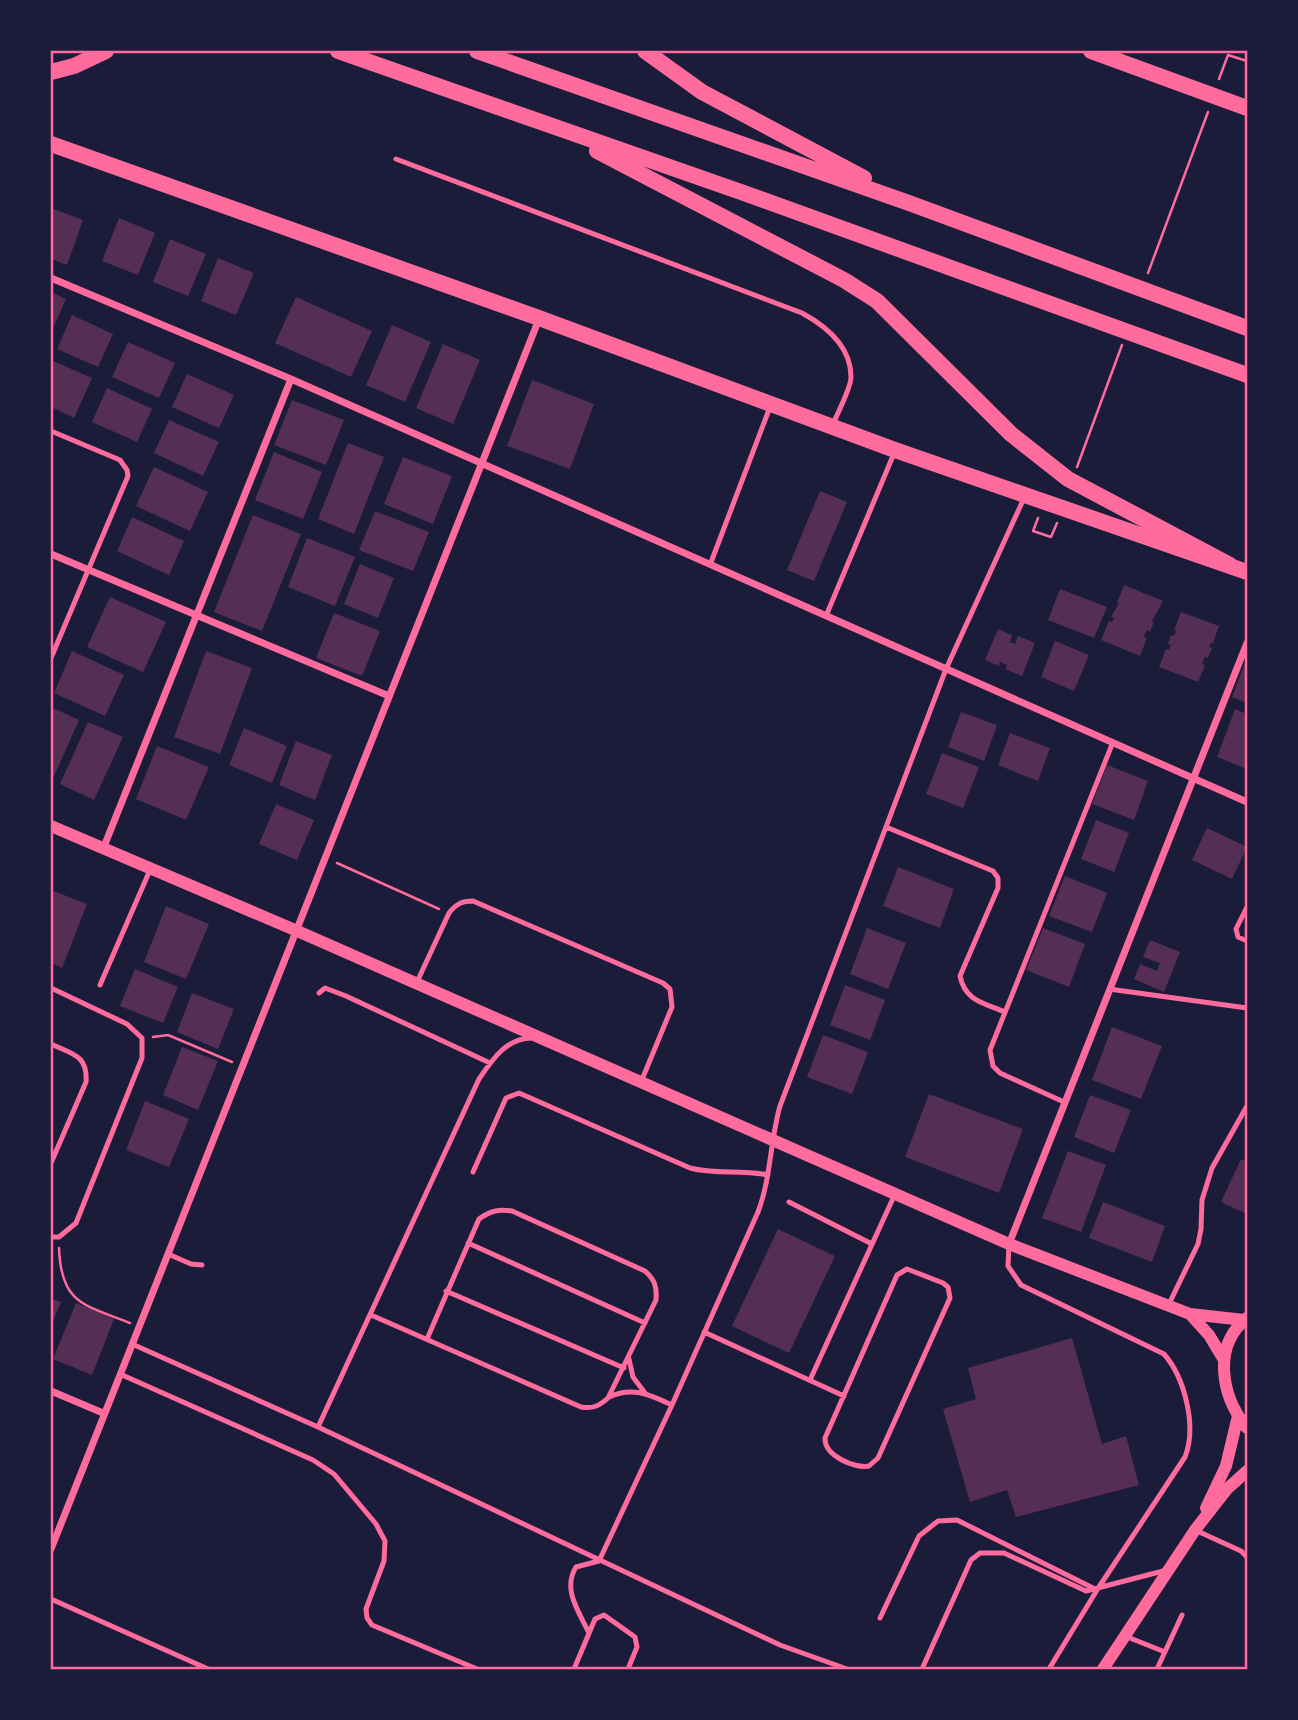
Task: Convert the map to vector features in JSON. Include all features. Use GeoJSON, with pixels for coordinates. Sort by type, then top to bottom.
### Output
{"type":"FeatureCollection","features":[{"type":"Feature","properties":{"kind":"main road"},"geometry":{"type":"LineString","coordinates":[[51,72],[74,66],[106,51]]}},
{"type":"Feature","properties":{"kind":"main road"},"geometry":{"type":"LineString","coordinates":[[338,51],[754,197],[1247,376]]}},
{"type":"Feature","properties":{"kind":"main road"},"geometry":{"type":"LineString","coordinates":[[477,51],[909,203],[1247,328]]}},
{"type":"Feature","properties":{"kind":"main road"},"geometry":{"type":"LineString","coordinates":[[645,51],[702,93],[909,203]]}},
{"type":"Feature","properties":{"kind":"main road"},"geometry":{"type":"LineString","coordinates":[[1091,51],[1247,108]]}},
{"type":"Feature","properties":{"kind":"main road"},"geometry":{"type":"LineString","coordinates":[[548,125],[844,280],[877,301],[1011,434],[1068,479],[1230,565]]}},
{"type":"Feature","properties":{"kind":"main road"},"geometry":{"type":"LineString","coordinates":[[51,144],[539,318],[895,450],[1247,572]]}},
{"type":"Feature","properties":{"kind":"street"},"geometry":{"type":"LineString","coordinates":[[51,278],[291,379],[1247,802]]}},
{"type":"Feature","properties":{"kind":"street"},"geometry":{"type":"LineString","coordinates":[[51,1549],[539,318]]}},
{"type":"Feature","properties":{"kind":"street"},"geometry":{"type":"LineString","coordinates":[[103,849],[291,379]]}},
{"type":"Feature","properties":{"kind":"street"},"geometry":{"type":"LineString","coordinates":[[51,554],[195,617],[389,696]]}},
{"type":"Feature","properties":{"kind":"street"},"geometry":{"type":"LineString","coordinates":[[1009,1244],[1247,643]]}},
{"type":"Feature","properties":{"kind":"street"},"geometry":{"type":"LineString","coordinates":[[51,827],[295,930],[1009,1244],[1190,1314],[1246,1319]]}},
{"type":"Feature","properties":{"kind":"street"},"geometry":{"type":"LineString","coordinates":[[1190,1314],[1209,1335],[1224,1360]]}},
{"type":"Feature","properties":{"kind":"street"},"geometry":{"type":"LineString","coordinates":[[1246,1319],[1233,1332],[1224,1360],[1226,1390],[1247,1428]]}},
{"type":"Feature","properties":{"kind":"street"},"geometry":{"type":"LineString","coordinates":[[51,1391],[103,1413]]}},
{"type":"Feature","properties":{"kind":"street"},"geometry":{"type":"LineString","coordinates":[[1195,1530],[1226,1466],[1238,1416]]}},
{"type":"Feature","properties":{"kind":"street"},"geometry":{"type":"LineString","coordinates":[[1103,1669],[1195,1530],[1227,1489],[1247,1471]]}},
{"type":"Feature","properties":{"kind":"lane"},"geometry":{"type":"LineString","coordinates":[[396,159],[789,308],[821,323],[837,338],[847,358],[852,379],[832,427]]}},
{"type":"Feature","properties":{"kind":"lane"},"geometry":{"type":"LineString","coordinates":[[710,565],[771,404]]}},
{"type":"Feature","properties":{"kind":"lane"},"geometry":{"type":"LineString","coordinates":[[51,431],[120,460],[127,470],[126,482],[51,657]]}},
{"type":"Feature","properties":{"kind":"lane"},"geometry":{"type":"LineString","coordinates":[[826,616],[895,450]]}},
{"type":"Feature","properties":{"kind":"lane"},"geometry":{"type":"LineString","coordinates":[[589,1633],[572,1599],[571,1575],[576,1567],[598,1560],[672,1405],[758,1212],[764,1195],[780,1106],[946,669],[1025,496]]}},
{"type":"Feature","properties":{"kind":"lane"},"geometry":{"type":"LineString","coordinates":[[1064,1102],[1000,1073],[993,1066],[990,1050],[1113,742]]}},
{"type":"Feature","properties":{"kind":"lane"},"geometry":{"type":"LineString","coordinates":[[886,827],[993,871],[998,878],[998,888],[960,976],[965,993],[972,999],[1005,1012]]}},
{"type":"Feature","properties":{"kind":"lane"},"geometry":{"type":"LineString","coordinates":[[100,985],[150,870]]}},
{"type":"Feature","properties":{"kind":"lane"},"geometry":{"type":"LineString","coordinates":[[416,983],[449,913],[463,901],[473,901],[663,983],[670,989],[672,1007],[641,1082]]}},
{"type":"Feature","properties":{"kind":"lane"},"geometry":{"type":"LineString","coordinates":[[1247,907],[1236,929],[1238,937],[1247,941]]}},
{"type":"Feature","properties":{"kind":"lane"},"geometry":{"type":"LineString","coordinates":[[51,988],[127,1024],[142,1038],[142,1058],[76,1223],[59,1237],[51,1237]]}},
{"type":"Feature","properties":{"kind":"lane"},"geometry":{"type":"LineString","coordinates":[[319,993],[325,988],[346,996],[490,1063]]}},
{"type":"Feature","properties":{"kind":"lane"},"geometry":{"type":"LineString","coordinates":[[1109,989],[1247,1008]]}},
{"type":"Feature","properties":{"kind":"lane"},"geometry":{"type":"LineString","coordinates":[[317,1427],[372,1315],[479,1079],[505,1046],[525,1038],[542,1039]]}},
{"type":"Feature","properties":{"kind":"lane"},"geometry":{"type":"LineString","coordinates":[[51,1044],[79,1057],[87,1069],[86,1082],[51,1163]]}},
{"type":"Feature","properties":{"kind":"lane"},"geometry":{"type":"LineString","coordinates":[[473,1172],[506,1098],[519,1093],[690,1168],[703,1172],[746,1171],[768,1175]]}},
{"type":"Feature","properties":{"kind":"lane"},"geometry":{"type":"LineString","coordinates":[[1168,1306],[1198,1244],[1202,1200],[1212,1168],[1247,1106]]}},
{"type":"Feature","properties":{"kind":"lane"},"geometry":{"type":"LineString","coordinates":[[810,1380],[895,1194]]}},
{"type":"Feature","properties":{"kind":"lane"},"geometry":{"type":"LineString","coordinates":[[789,1202],[872,1244]]}},
{"type":"Feature","properties":{"kind":"lane"},"geometry":{"type":"LineString","coordinates":[[427,1339],[479,1219],[499,1209],[512,1211],[645,1271],[653,1278],[657,1288],[656,1300],[608,1398]]}},
{"type":"Feature","properties":{"kind":"lane"},"geometry":{"type":"LineString","coordinates":[[468,1243],[645,1323]]}},
{"type":"Feature","properties":{"kind":"lane"},"geometry":{"type":"LineString","coordinates":[[1009,1244],[1009,1266],[1021,1285],[1164,1354],[1174,1365],[1180,1378],[1190,1422],[1189,1446],[1185,1457],[1097,1590],[1049,1669]]}},
{"type":"Feature","properties":{"kind":"lane"},"geometry":{"type":"LineString","coordinates":[[168,1254],[191,1264],[202,1265]]}},
{"type":"Feature","properties":{"kind":"lane"},"geometry":{"type":"LineString","coordinates":[[907,1269],[913,1270],[948,1287],[948,1304],[878,1458],[869,1466],[858,1466],[826,1448],[825,1438],[844,1396],[897,1275],[907,1269]]}},
{"type":"Feature","properties":{"kind":"lane"},"geometry":{"type":"LineString","coordinates":[[446,1291],[624,1368]]}},
{"type":"Feature","properties":{"kind":"lane"},"geometry":{"type":"LineString","coordinates":[[372,1315],[581,1407],[600,1405],[608,1398],[626,1391],[645,1393],[672,1405]]}},
{"type":"Feature","properties":{"kind":"lane"},"geometry":{"type":"LineString","coordinates":[[704,1332],[844,1396]]}},
{"type":"Feature","properties":{"kind":"lane"},"geometry":{"type":"LineString","coordinates":[[132,1344],[317,1427],[780,1644],[847,1669]]}},
{"type":"Feature","properties":{"kind":"lane"},"geometry":{"type":"LineString","coordinates":[[629,1356],[633,1377],[645,1393]]}},
{"type":"Feature","properties":{"kind":"lane"},"geometry":{"type":"LineString","coordinates":[[120,1374],[328,1468],[376,1524],[385,1541],[384,1561],[366,1609],[367,1618],[372,1625],[477,1669]]}},
{"type":"Feature","properties":{"kind":"lane"},"geometry":{"type":"LineString","coordinates":[[880,1618],[919,1536],[938,1521],[957,1520],[1097,1590]]}},
{"type":"Feature","properties":{"kind":"lane"},"geometry":{"type":"LineString","coordinates":[[1195,1530],[1241,1551],[1247,1557]]}},
{"type":"Feature","properties":{"kind":"lane"},"geometry":{"type":"LineString","coordinates":[[922,1669],[971,1560],[980,1553],[1004,1553],[1086,1591],[1168,1569]]}},
{"type":"Feature","properties":{"kind":"lane"},"geometry":{"type":"LineString","coordinates":[[51,1599],[208,1669]]}},
{"type":"Feature","properties":{"kind":"lane"},"geometry":{"type":"LineString","coordinates":[[574,1669],[595,1619],[604,1615],[631,1633],[637,1647],[628,1669]]}},
{"type":"Feature","properties":{"kind":"lane"},"geometry":{"type":"LineString","coordinates":[[1157,1669],[1182,1615]]}},
{"type":"Feature","properties":{"kind":"lane"},"geometry":{"type":"LineString","coordinates":[[1123,1635],[1165,1652]]}},
{"type":"Feature","properties":{"kind":"path"},"geometry":{"type":"LineString","coordinates":[[1228,55],[1247,61]]}},
{"type":"Feature","properties":{"kind":"path"},"geometry":{"type":"LineString","coordinates":[[1033,531],[1051,537]]}},
{"type":"Feature","properties":{"kind":"path"},"geometry":{"type":"LineString","coordinates":[[324,857],[449,913]]}},
{"type":"Feature","properties":{"kind":"path"},"geometry":{"type":"LineString","coordinates":[[142,1038],[168,1035],[242,1066]]}},
{"type":"Feature","properties":{"kind":"path"},"geometry":{"type":"LineString","coordinates":[[59,1237],[60,1272],[68,1292],[86,1306],[140,1326]]}},
{"type":"Feature","properties":{"kind":"building"},"geometry":{"type":"Polygon","coordinates":[[[51,208],[83,220],[67,265],[51,259],[51,208]]]}},
{"type":"Feature","properties":{"kind":"building"},"geometry":{"type":"Polygon","coordinates":[[[119,218],[155,233],[138,275],[102,261],[119,218]]]}},
{"type":"Feature","properties":{"kind":"building"},"geometry":{"type":"Polygon","coordinates":[[[170,239],[206,254],[188,296],[153,282],[170,239]]]}},
{"type":"Feature","properties":{"kind":"building"},"geometry":{"type":"Polygon","coordinates":[[[218,258],[254,273],[236,315],[201,301],[218,258]]]}},
{"type":"Feature","properties":{"kind":"building"},"geometry":{"type":"Polygon","coordinates":[[[51,292],[66,299],[51,333],[51,292]]]}},
{"type":"Feature","properties":{"kind":"building"},"geometry":{"type":"Polygon","coordinates":[[[296,297],[372,331],[351,377],[275,343],[296,297]]]}},
{"type":"Feature","properties":{"kind":"building"},"geometry":{"type":"Polygon","coordinates":[[[72,315],[113,334],[98,367],[57,349],[72,315]]]}},
{"type":"Feature","properties":{"kind":"building"},"geometry":{"type":"Polygon","coordinates":[[[392,325],[431,342],[405,402],[366,385],[392,325]]]}},
{"type":"Feature","properties":{"kind":"building"},"geometry":{"type":"Polygon","coordinates":[[[128,342],[175,363],[159,398],[112,377],[128,342]]]}},
{"type":"Feature","properties":{"kind":"building"},"geometry":{"type":"Polygon","coordinates":[[[443,344],[480,360],[453,424],[416,408],[443,344]]]}},
{"type":"Feature","properties":{"kind":"building"},"geometry":{"type":"Polygon","coordinates":[[[51,360],[92,378],[74,418],[51,407],[51,360]]]}},
{"type":"Feature","properties":{"kind":"building"},"geometry":{"type":"Polygon","coordinates":[[[187,374],[234,395],[219,428],[172,407],[187,374]]]}},
{"type":"Feature","properties":{"kind":"building"},"geometry":{"type":"Polygon","coordinates":[[[532,380],[594,404],[570,469],[507,446],[532,380]]]}},
{"type":"Feature","properties":{"kind":"building"},"geometry":{"type":"Polygon","coordinates":[[[107,388],[152,409],[137,442],[92,422],[107,388]]]}},
{"type":"Feature","properties":{"kind":"building"},"geometry":{"type":"Polygon","coordinates":[[[292,400],[344,420],[326,465],[274,445],[292,400]]]}},
{"type":"Feature","properties":{"kind":"building"},"geometry":{"type":"Polygon","coordinates":[[[169,420],[219,442],[203,476],[154,453],[169,420]]]}},
{"type":"Feature","properties":{"kind":"building"},"geometry":{"type":"Polygon","coordinates":[[[348,443],[384,457],[354,534],[318,519],[348,443]]]}},
{"type":"Feature","properties":{"kind":"building"},"geometry":{"type":"Polygon","coordinates":[[[274,452],[322,472],[303,519],[255,500],[274,452]]]}},
{"type":"Feature","properties":{"kind":"building"},"geometry":{"type":"Polygon","coordinates":[[[403,457],[452,476],[433,524],[384,504],[403,457]]]}},
{"type":"Feature","properties":{"kind":"building"},"geometry":{"type":"Polygon","coordinates":[[[154,467],[208,492],[190,531],[136,506],[154,467]]]}},
{"type":"Feature","properties":{"kind":"building"},"geometry":{"type":"Polygon","coordinates":[[[820,491],[847,502],[814,581],[787,570],[820,491]]]}},
{"type":"Feature","properties":{"kind":"building"},"geometry":{"type":"Polygon","coordinates":[[[375,511],[429,532],[413,571],[359,550],[375,511]]]}},
{"type":"Feature","properties":{"kind":"building"},"geometry":{"type":"Polygon","coordinates":[[[253,515],[301,534],[262,631],[214,612],[253,515]]]}},
{"type":"Feature","properties":{"kind":"building"},"geometry":{"type":"Polygon","coordinates":[[[132,517],[184,541],[169,575],[117,551],[132,517]]]}},
{"type":"Feature","properties":{"kind":"building"},"geometry":{"type":"Polygon","coordinates":[[[307,538],[355,557],[335,606],[288,587],[307,538]]]}},
{"type":"Feature","properties":{"kind":"building"},"geometry":{"type":"Polygon","coordinates":[[[360,564],[394,578],[378,618],[344,604],[360,564]]]}},
{"type":"Feature","properties":{"kind":"building"},"geometry":{"type":"Polygon","coordinates":[[[1124,585],[1163,601],[1152,621],[1154,622],[1150,632],[1147,630],[1144,637],[1147,638],[1140,656],[1101,640],[1109,621],[1112,622],[1114,618],[1111,617],[1119,603],[1124,585]]]}},
{"type":"Feature","properties":{"kind":"building"},"geometry":{"type":"Polygon","coordinates":[[[1060,589],[1107,607],[1094,638],[1048,620],[1060,589]]]}},
{"type":"Feature","properties":{"kind":"building"},"geometry":{"type":"Polygon","coordinates":[[[110,597],[166,622],[143,672],[87,647],[110,597]]]}},
{"type":"Feature","properties":{"kind":"building"},"geometry":{"type":"Polygon","coordinates":[[[1181,612],[1219,626],[1209,647],[1212,648],[1208,658],[1205,657],[1202,664],[1205,665],[1198,682],[1159,667],[1166,649],[1169,650],[1171,645],[1168,644],[1171,635],[1174,636],[1181,612]]]}},
{"type":"Feature","properties":{"kind":"building"},"geometry":{"type":"Polygon","coordinates":[[[334,613],[380,631],[362,676],[316,658],[334,613]]]}},
{"type":"Feature","properties":{"kind":"building"},"geometry":{"type":"Polygon","coordinates":[[[998,629],[1012,635],[1010,642],[1015,644],[1018,636],[1035,643],[1022,676],[1005,669],[1007,665],[1000,662],[999,666],[985,660],[998,629]]]}},
{"type":"Feature","properties":{"kind":"building"},"geometry":{"type":"Polygon","coordinates":[[[1055,641],[1089,655],[1074,691],[1041,677],[1055,641]]]}},
{"type":"Feature","properties":{"kind":"building"},"geometry":{"type":"Polygon","coordinates":[[[72,651],[124,675],[105,716],[54,693],[72,651]]]}},
{"type":"Feature","properties":{"kind":"building"},"geometry":{"type":"Polygon","coordinates":[[[206,651],[252,668],[220,754],[174,737],[206,651]]]}},
{"type":"Feature","properties":{"kind":"building"},"geometry":{"type":"Polygon","coordinates":[[[1247,657],[1247,703],[1232,697],[1247,657]]]}},
{"type":"Feature","properties":{"kind":"building"},"geometry":{"type":"Polygon","coordinates":[[[51,707],[79,720],[51,783],[51,707]]]}},
{"type":"Feature","properties":{"kind":"building"},"geometry":{"type":"Polygon","coordinates":[[[1235,709],[1247,714],[1247,769],[1217,757],[1235,709]]]}},
{"type":"Feature","properties":{"kind":"building"},"geometry":{"type":"Polygon","coordinates":[[[961,712],[997,725],[984,761],[948,747],[961,712]]]}},
{"type":"Feature","properties":{"kind":"building"},"geometry":{"type":"Polygon","coordinates":[[[88,722],[123,737],[94,800],[60,784],[88,722]]]}},
{"type":"Feature","properties":{"kind":"building"},"geometry":{"type":"Polygon","coordinates":[[[244,728],[287,746],[272,783],[229,765],[244,728]]]}},
{"type":"Feature","properties":{"kind":"building"},"geometry":{"type":"Polygon","coordinates":[[[1010,733],[1050,748],[1038,781],[998,765],[1010,733]]]}},
{"type":"Feature","properties":{"kind":"building"},"geometry":{"type":"Polygon","coordinates":[[[296,741],[332,755],[315,800],[279,785],[296,741]]]}},
{"type":"Feature","properties":{"kind":"building"},"geometry":{"type":"Polygon","coordinates":[[[157,746],[209,767],[186,820],[136,799],[157,746]]]}},
{"type":"Feature","properties":{"kind":"building"},"geometry":{"type":"Polygon","coordinates":[[[942,753],[979,767],[963,808],[926,794],[942,753]]]}},
{"type":"Feature","properties":{"kind":"building"},"geometry":{"type":"Polygon","coordinates":[[[1107,765],[1148,781],[1134,820],[1092,804],[1107,765]]]}},
{"type":"Feature","properties":{"kind":"building"},"geometry":{"type":"Polygon","coordinates":[[[276,804],[314,820],[297,860],[259,844],[276,804]]]}},
{"type":"Feature","properties":{"kind":"building"},"geometry":{"type":"Polygon","coordinates":[[[1096,820],[1129,833],[1114,872],[1081,859],[1096,820]]]}},
{"type":"Feature","properties":{"kind":"building"},"geometry":{"type":"Polygon","coordinates":[[[1207,828],[1247,847],[1232,879],[1192,860],[1207,828]]]}},
{"type":"Feature","properties":{"kind":"building"},"geometry":{"type":"Polygon","coordinates":[[[898,867],[954,889],[940,928],[883,906],[898,867]]]}},
{"type":"Feature","properties":{"kind":"building"},"geometry":{"type":"Polygon","coordinates":[[[1065,876],[1107,893],[1092,932],[1049,916],[1065,876]]]}},
{"type":"Feature","properties":{"kind":"building"},"geometry":{"type":"Polygon","coordinates":[[[51,890],[87,904],[62,968],[51,963],[51,890]]]}},
{"type":"Feature","properties":{"kind":"building"},"geometry":{"type":"Polygon","coordinates":[[[166,906],[209,924],[186,979],[144,962],[166,906]]]}},
{"type":"Feature","properties":{"kind":"building"},"geometry":{"type":"Polygon","coordinates":[[[867,928],[906,943],[888,989],[850,974],[867,928]]]}},
{"type":"Feature","properties":{"kind":"building"},"geometry":{"type":"Polygon","coordinates":[[[1043,928],[1085,944],[1069,987],[1026,970],[1043,928]]]}},
{"type":"Feature","properties":{"kind":"building"},"geometry":{"type":"Polygon","coordinates":[[[1150,940],[1180,952],[1164,992],[1134,979],[1140,964],[1157,971],[1160,963],[1143,957],[1150,940]]]}},
{"type":"Feature","properties":{"kind":"building"},"geometry":{"type":"Polygon","coordinates":[[[135,969],[178,987],[163,1023],[120,1006],[135,969]]]}},
{"type":"Feature","properties":{"kind":"building"},"geometry":{"type":"Polygon","coordinates":[[[845,985],[885,1000],[870,1040],[830,1025],[845,985]]]}},
{"type":"Feature","properties":{"kind":"building"},"geometry":{"type":"Polygon","coordinates":[[[192,993],[234,1009],[218,1049],[177,1032],[192,993]]]}},
{"type":"Feature","properties":{"kind":"building"},"geometry":{"type":"Polygon","coordinates":[[[1112,1027],[1162,1046],[1141,1099],[1092,1080],[1112,1027]]]}},
{"type":"Feature","properties":{"kind":"building"},"geometry":{"type":"Polygon","coordinates":[[[823,1035],[868,1052],[852,1094],[807,1077],[823,1035]]]}},
{"type":"Feature","properties":{"kind":"building"},"geometry":{"type":"Polygon","coordinates":[[[182,1047],[218,1061],[198,1110],[163,1095],[182,1047]]]}},
{"type":"Feature","properties":{"kind":"building"},"geometry":{"type":"Polygon","coordinates":[[[929,1094],[1023,1129],[999,1193],[905,1157],[929,1094]]]}},
{"type":"Feature","properties":{"kind":"building"},"geometry":{"type":"Polygon","coordinates":[[[1090,1095],[1131,1110],[1114,1153],[1074,1137],[1090,1095]]]}},
{"type":"Feature","properties":{"kind":"building"},"geometry":{"type":"Polygon","coordinates":[[[145,1101],[189,1119],[169,1167],[126,1150],[145,1101]]]}},
{"type":"Feature","properties":{"kind":"building"},"geometry":{"type":"Polygon","coordinates":[[[1068,1151],[1106,1165],[1081,1232],[1042,1218],[1068,1151]]]}},
{"type":"Feature","properties":{"kind":"building"},"geometry":{"type":"Polygon","coordinates":[[[1241,1159],[1247,1162],[1247,1214],[1221,1202],[1241,1159]]]}},
{"type":"Feature","properties":{"kind":"building"},"geometry":{"type":"Polygon","coordinates":[[[1103,1202],[1165,1226],[1152,1262],[1089,1238],[1103,1202]]]}},
{"type":"Feature","properties":{"kind":"building"},"geometry":{"type":"Polygon","coordinates":[[[778,1229],[835,1256],[789,1353],[732,1326],[778,1229]]]}},
{"type":"Feature","properties":{"kind":"building"},"geometry":{"type":"Polygon","coordinates":[[[51,1298],[61,1302],[51,1326],[51,1298]]]}},
{"type":"Feature","properties":{"kind":"building"},"geometry":{"type":"Polygon","coordinates":[[[76,1303],[114,1319],[92,1375],[53,1359],[76,1303]]]}},
{"type":"Feature","properties":{"kind":"building"},"geometry":{"type":"Polygon","coordinates":[[[1072,1338],[1102,1444],[1126,1436],[1139,1485],[1016,1517],[1007,1490],[970,1502],[943,1409],[976,1399],[968,1368],[1072,1338]]]}}]}
